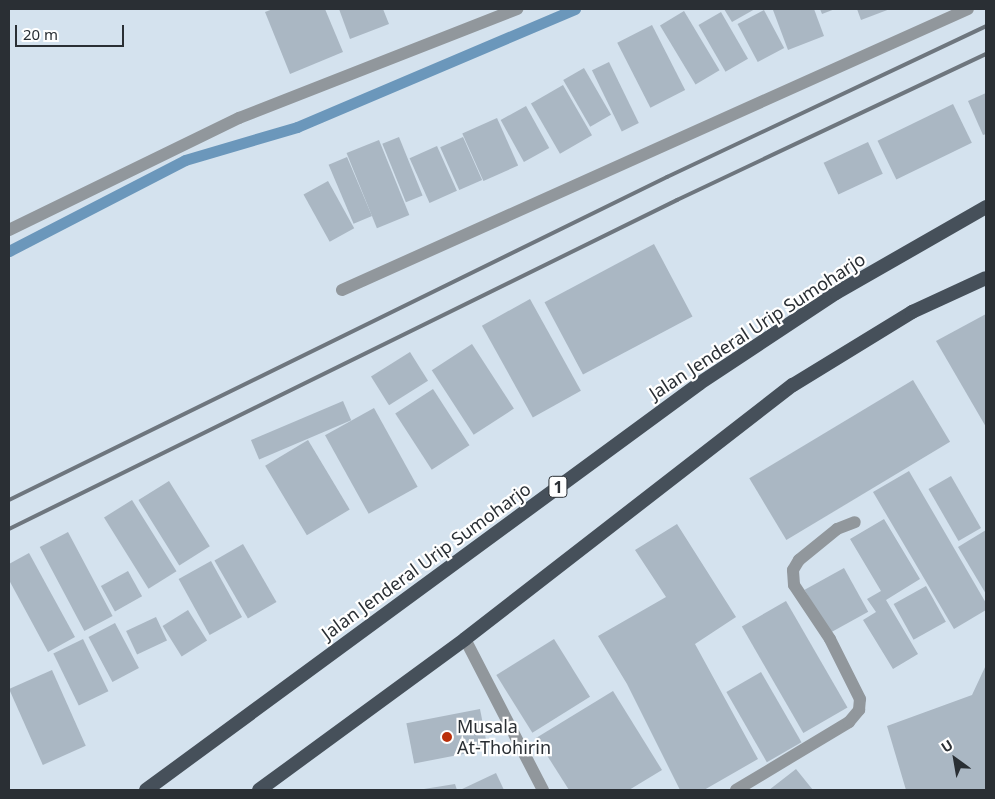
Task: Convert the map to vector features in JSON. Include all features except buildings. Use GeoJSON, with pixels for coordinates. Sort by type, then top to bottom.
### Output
{"type":"FeatureCollection","features":[{"type":"Feature","properties":{"kind":"highway","name":"Jalan Jenderal Urip Sumoharjo"},"geometry":{"type":"LineString","coordinates":[[146,790],[700,383],[836,293],[986,207]]}},
{"type":"Feature","properties":{"kind":"highway"},"geometry":{"type":"LineString","coordinates":[[259,790],[465,639],[793,385],[912,312],[986,278]]}},
{"type":"Feature","properties":{"kind":"street"},"geometry":{"type":"LineString","coordinates":[[9,230],[239,118],[517,9]]}},
{"type":"Feature","properties":{"kind":"street"},"geometry":{"type":"LineString","coordinates":[[342,290],[968,9]]}},
{"type":"Feature","properties":{"kind":"street"},"geometry":{"type":"LineString","coordinates":[[736,790],[849,722],[859,710],[860,699],[830,639],[794,585],[793,570],[799,560],[837,529],[855,522]]}},
{"type":"Feature","properties":{"kind":"street"},"geometry":{"type":"LineString","coordinates":[[465,639],[543,790]]}},
{"type":"Feature","properties":{"kind":"waterway"},"geometry":{"type":"LineString","coordinates":[[9,251],[185,160],[297,127],[575,9]]}},
{"type":"Feature","properties":{"kind":"railway"},"geometry":{"type":"LineString","coordinates":[[9,500],[667,177],[986,26]]}},
{"type":"Feature","properties":{"kind":"railway"},"geometry":{"type":"LineString","coordinates":[[9,529],[677,200],[986,54]]}},
{"type":"Feature","properties":{"kind":"place","name":"Musala At-Thohirin"},"geometry":{"type":"Point","coordinates":[447,737]}}]}
